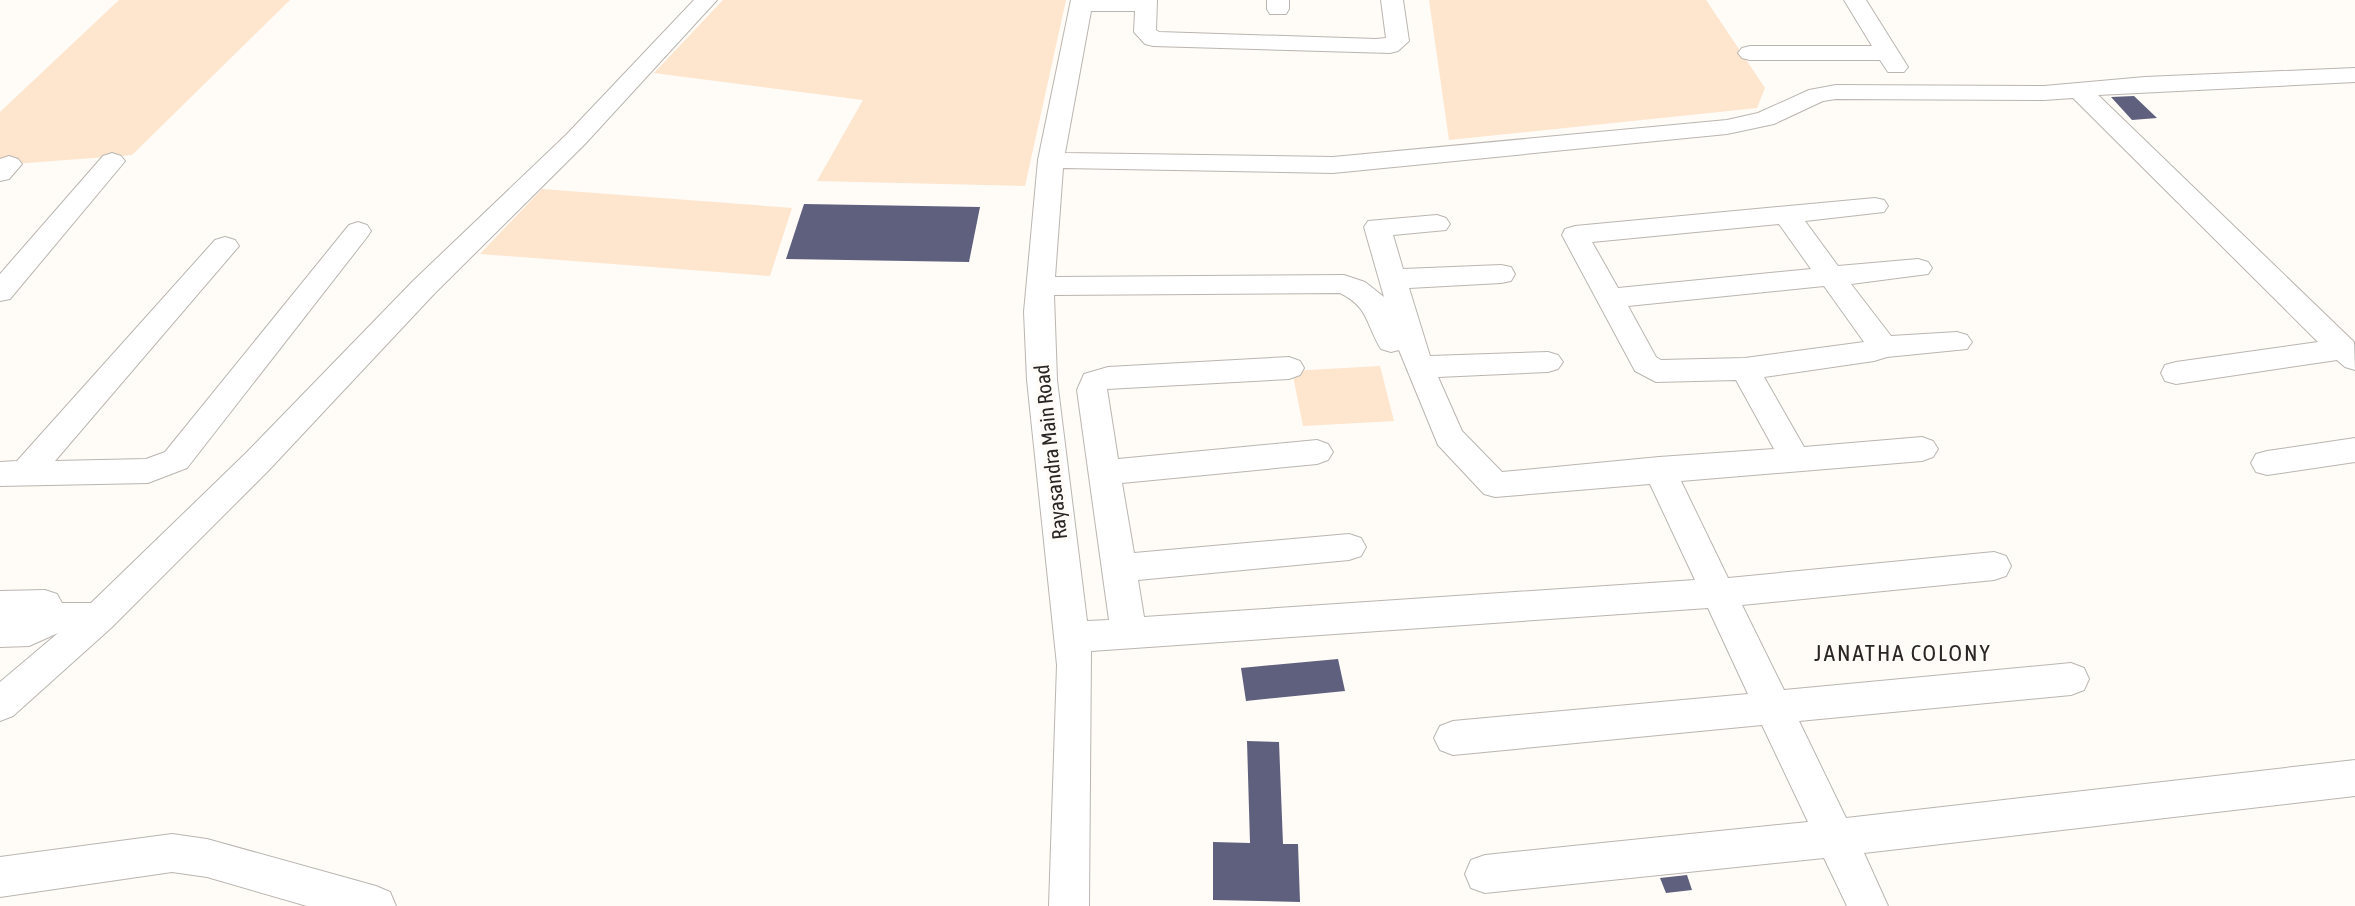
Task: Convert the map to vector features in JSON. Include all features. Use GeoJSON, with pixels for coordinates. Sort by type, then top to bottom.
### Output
{"type":"FeatureCollection","features":[{"type":"Feature","properties":{"kind":"street"},"geometry":{"type":"LineString","coordinates":[[0,705],[99,618],[321,398],[424,287],[576,139],[706,0]]}},
{"type":"Feature","properties":{"kind":"street"},"geometry":{"type":"LineString","coordinates":[[1082,2],[1146,2],[1145,32],[1153,39],[1390,46],[1398,41],[1392,0]]}},
{"type":"Feature","properties":{"kind":"street"},"geometry":{"type":"LineString","coordinates":[[1855,0],[1912,92]]}},
{"type":"Feature","properties":{"kind":"street","name":"Rayasandra Main Road"},"geometry":{"type":"LineString","coordinates":[[1069,906],[1075,665],[1042,380],[1038,312],[1051,160],[1082,2]]}},
{"type":"Feature","properties":{"kind":"street"},"geometry":{"type":"LineString","coordinates":[[1750,53],[1887,52]]}},
{"type":"Feature","properties":{"kind":"street"},"geometry":{"type":"LineString","coordinates":[[1051,160],[1333,165],[1727,127],[1765,119],[1816,95],[1836,92],[2078,90],[2146,84],[2355,75]]}},
{"type":"Feature","properties":{"kind":"street"},"geometry":{"type":"LineString","coordinates":[[2078,90],[2350,342]]}},
{"type":"Feature","properties":{"kind":"street"},"geometry":{"type":"LineString","coordinates":[[0,292],[112,161]]}},
{"type":"Feature","properties":{"kind":"street"},"geometry":{"type":"LineString","coordinates":[[1875,206],[1575,235],[1645,364],[1656,371],[1745,369],[1874,351],[1883,347],[1958,342]]}},
{"type":"Feature","properties":{"kind":"street"},"geometry":{"type":"LineString","coordinates":[[1786,215],[1883,347]]}},
{"type":"Feature","properties":{"kind":"street"},"geometry":{"type":"LineString","coordinates":[[1437,224],[1377,227],[1419,368],[1450,437],[1495,485],[1659,469],[1922,449]]}},
{"type":"Feature","properties":{"kind":"street"},"geometry":{"type":"LineString","coordinates":[[13,474],[148,471],[176,460],[358,231]]}},
{"type":"Feature","properties":{"kind":"street"},"geometry":{"type":"LineString","coordinates":[[13,474],[225,246]]}},
{"type":"Feature","properties":{"kind":"street"},"geometry":{"type":"LineString","coordinates":[[1609,298],[1918,268]]}},
{"type":"Feature","properties":{"kind":"street"},"geometry":{"type":"LineString","coordinates":[[1393,279],[1501,274]]}},
{"type":"Feature","properties":{"kind":"street"},"geometry":{"type":"LineString","coordinates":[[1040,286],[1343,284],[1360,290],[1378,306],[1391,342]]}},
{"type":"Feature","properties":{"kind":"street"},"geometry":{"type":"LineString","coordinates":[[2176,373],[2350,342]]}},
{"type":"Feature","properties":{"kind":"street"},"geometry":{"type":"LineString","coordinates":[[1419,368],[1548,362]]}},
{"type":"Feature","properties":{"kind":"street"},"geometry":{"type":"LineString","coordinates":[[1129,633],[1092,390],[1095,382],[1108,378],[1289,368]]}},
{"type":"Feature","properties":{"kind":"street"},"geometry":{"type":"LineString","coordinates":[[1745,369],[1794,458]]}},
{"type":"Feature","properties":{"kind":"street"},"geometry":{"type":"LineString","coordinates":[[2267,463],[2355,450]]}},
{"type":"Feature","properties":{"kind":"street"},"geometry":{"type":"LineString","coordinates":[[1105,472],[1317,452]]}},
{"type":"Feature","properties":{"kind":"street"},"geometry":{"type":"LineString","coordinates":[[1659,469],[1868,906]]}},
{"type":"Feature","properties":{"kind":"street"},"geometry":{"type":"LineString","coordinates":[[1120,568],[1349,547]]}},
{"type":"Feature","properties":{"kind":"street"},"geometry":{"type":"LineString","coordinates":[[1072,637],[1718,593],[1994,566]]}},
{"type":"Feature","properties":{"kind":"street"},"geometry":{"type":"LineString","coordinates":[[0,605],[46,604],[51,618]]}},
{"type":"Feature","properties":{"kind":"street"},"geometry":{"type":"LineString","coordinates":[[0,632],[29,631],[51,618],[99,618]]}},
{"type":"Feature","properties":{"kind":"street"},"geometry":{"type":"LineString","coordinates":[[1453,738],[2071,679]]}},
{"type":"Feature","properties":{"kind":"street"},"geometry":{"type":"LineString","coordinates":[[1485,874],[1834,838],[2355,778]]}},
{"type":"Feature","properties":{"kind":"street"},"geometry":{"type":"LineString","coordinates":[[0,877],[172,853],[207,858],[376,906]]}},
{"type":"Feature","properties":{"kind":"shaded area"},"geometry":{"type":"Polygon","coordinates":[[[119,0],[290,0],[132,155],[0,165],[0,112],[119,0]]]}},
{"type":"Feature","properties":{"kind":"shaded area"},"geometry":{"type":"Polygon","coordinates":[[[723,0],[1066,0],[1025,186],[817,181],[863,100],[654,73],[723,0]]]}},
{"type":"Feature","properties":{"kind":"shaded area"},"geometry":{"type":"Polygon","coordinates":[[[1429,0],[1706,0],[1765,88],[1757,108],[1449,140],[1429,0]]]}},
{"type":"Feature","properties":{"kind":"shaded area"},"geometry":{"type":"Polygon","coordinates":[[[542,189],[792,208],[770,276],[480,254],[542,189]]]}},
{"type":"Feature","properties":{"kind":"shaded area"},"geometry":{"type":"Polygon","coordinates":[[[1380,366],[1394,421],[1303,426],[1292,371],[1380,366]]]}},
{"type":"Feature","properties":{"kind":"building"},"geometry":{"type":"Polygon","coordinates":[[[2134,96],[2157,118],[2132,120],[2111,97],[2134,96]]]}},
{"type":"Feature","properties":{"kind":"building"},"geometry":{"type":"Polygon","coordinates":[[[804,204],[980,207],[969,262],[786,259],[804,204]]]}},
{"type":"Feature","properties":{"kind":"building"},"geometry":{"type":"Polygon","coordinates":[[[1338,659],[1345,691],[1246,701],[1241,668],[1338,659]]]}},
{"type":"Feature","properties":{"kind":"building"},"geometry":{"type":"Polygon","coordinates":[[[1247,741],[1279,742],[1283,844],[1298,844],[1300,902],[1213,900],[1213,842],[1250,843],[1247,741]]]}},
{"type":"Feature","properties":{"kind":"building"},"geometry":{"type":"Polygon","coordinates":[[[1687,875],[1692,890],[1666,893],[1660,878],[1687,875]]]}},
{"type":"Feature","properties":{"kind":"district","name":"JANATHA COLONY"},"geometry":{"type":"Point","coordinates":[1903,653]}}]}
